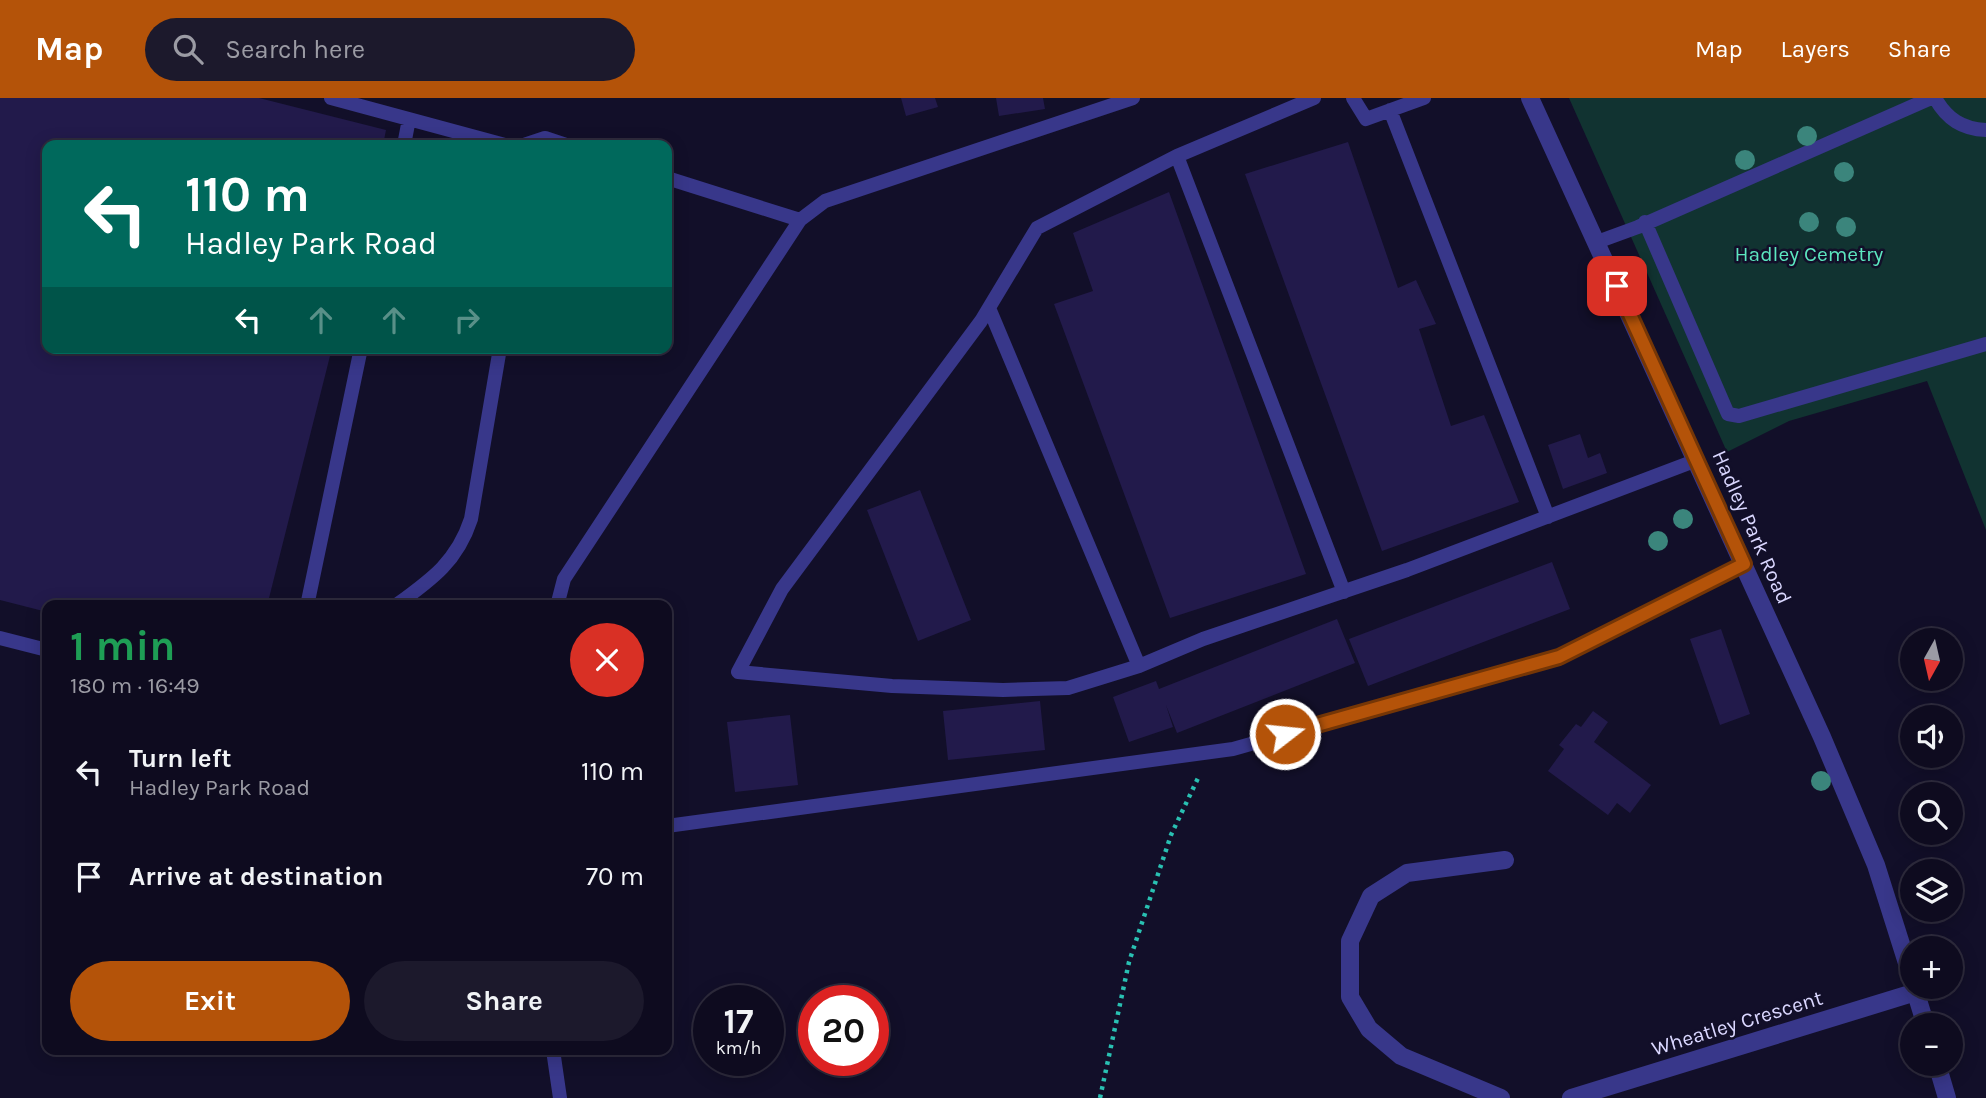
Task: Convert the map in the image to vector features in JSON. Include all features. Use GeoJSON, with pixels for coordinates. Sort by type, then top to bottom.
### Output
{"type":"FeatureCollection","features":[{"type":"Feature","properties":{"kind":"street","name":"Hadley Park Road"},"geometry":{"type":"LineString","coordinates":[[1530,98],[1744,564],[1876,865],[1900,942]]}},
{"type":"Feature","properties":{"kind":"street"},"geometry":{"type":"LineString","coordinates":[[1501,1098],[1401,1056],[1369,1029],[1350,997],[1350,942],[1371,896],[1407,873],[1505,860]]}},
{"type":"Feature","properties":{"kind":"street","name":"Wheatley Crescent"},"geometry":{"type":"LineString","coordinates":[[1571,1098],[1900,992]]}},
{"type":"Feature","properties":{"kind":"street"},"geometry":{"type":"LineString","coordinates":[[1941,1076],[1947,1098]]}},
{"type":"Feature","properties":{"kind":"lane"},"geometry":{"type":"LineString","coordinates":[[331,98],[487,140]]}},
{"type":"Feature","properties":{"kind":"lane"},"geometry":{"type":"LineString","coordinates":[[559,600],[564,579],[800,220],[825,201],[1133,98]]}},
{"type":"Feature","properties":{"kind":"lane"},"geometry":{"type":"LineString","coordinates":[[1314,98],[1177,156],[1037,228],[989,308],[782,589],[738,673],[892,686],[1003,690],[1069,688],[1139,666],[1203,639],[1344,592],[1697,460]]}},
{"type":"Feature","properties":{"kind":"lane"},"geometry":{"type":"LineString","coordinates":[[1353,98],[1366,119],[1424,98]]}},
{"type":"Feature","properties":{"kind":"lane"},"geometry":{"type":"LineString","coordinates":[[1597,242],[1638,227],[1933,98],[1956,123],[1986,130]]}},
{"type":"Feature","properties":{"kind":"lane"},"geometry":{"type":"LineString","coordinates":[[1390,110],[1548,517]]}},
{"type":"Feature","properties":{"kind":"lane"},"geometry":{"type":"LineString","coordinates":[[405,140],[409,119]]}},
{"type":"Feature","properties":{"kind":"lane"},"geometry":{"type":"LineString","coordinates":[[1177,156],[1344,592]]}},
{"type":"Feature","properties":{"kind":"lane"},"geometry":{"type":"LineString","coordinates":[[672,180],[800,220]]}},
{"type":"Feature","properties":{"kind":"lane"},"geometry":{"type":"LineString","coordinates":[[1645,222],[1731,416],[1740,416],[1986,344]]}},
{"type":"Feature","properties":{"kind":"lane"},"geometry":{"type":"LineString","coordinates":[[989,308],[1139,666]]}},
{"type":"Feature","properties":{"kind":"lane"},"geometry":{"type":"LineString","coordinates":[[308,600],[360,354]]}},
{"type":"Feature","properties":{"kind":"lane"},"geometry":{"type":"LineString","coordinates":[[404,600],[454,558],[464,541],[471,519],[499,354]]}},
{"type":"Feature","properties":{"kind":"lane"},"geometry":{"type":"LineString","coordinates":[[672,825],[1233,749],[1559,657],[1744,564]]}},
{"type":"Feature","properties":{"kind":"lane"},"geometry":{"type":"LineString","coordinates":[[0,638],[42,649]]}},
{"type":"Feature","properties":{"kind":"lane"},"geometry":{"type":"LineString","coordinates":[[554,1055],[560,1098]]}},
{"type":"Feature","properties":{"kind":"path"},"geometry":{"type":"LineString","coordinates":[[1100,1098],[1129,962],[1171,835],[1197,777]]}},
{"type":"Feature","properties":{"kind":"green space","name":"Hadley Cemetry"},"geometry":{"type":"Polygon","coordinates":[[[1569,98],[1986,98],[1986,530],[1927,381],[1789,421],[1727,452],[1569,98]]]}},
{"type":"Feature","properties":{"kind":"building"},"geometry":{"type":"Polygon","coordinates":[[[0,98],[259,98],[386,130],[384,140],[42,140],[42,354],[330,354],[269,600],[42,600],[42,611],[0,600],[0,98]]]}},
{"type":"Feature","properties":{"kind":"building"},"geometry":{"type":"Polygon","coordinates":[[[901,98],[935,98],[938,107],[906,116],[901,98]]]}},
{"type":"Feature","properties":{"kind":"building"},"geometry":{"type":"Polygon","coordinates":[[[996,98],[1043,98],[1045,109],[999,116],[996,98]]]}},
{"type":"Feature","properties":{"kind":"building"},"geometry":{"type":"Polygon","coordinates":[[[1348,142],[1398,288],[1416,280],[1436,324],[1419,329],[1451,426],[1484,415],[1519,502],[1382,551],[1245,174],[1348,142]]]}},
{"type":"Feature","properties":{"kind":"building"},"geometry":{"type":"Polygon","coordinates":[[[1169,192],[1306,574],[1170,618],[1054,304],[1093,291],[1073,233],[1169,192]]]}},
{"type":"Feature","properties":{"kind":"building"},"geometry":{"type":"Polygon","coordinates":[[[1580,434],[1588,458],[1600,453],[1607,473],[1563,489],[1548,445],[1580,434]]]}},
{"type":"Feature","properties":{"kind":"building"},"geometry":{"type":"Polygon","coordinates":[[[920,490],[971,620],[918,641],[867,510],[920,490]]]}},
{"type":"Feature","properties":{"kind":"building"},"geometry":{"type":"Polygon","coordinates":[[[1552,562],[1570,609],[1368,686],[1349,639],[1552,562]]]}},
{"type":"Feature","properties":{"kind":"building"},"geometry":{"type":"Polygon","coordinates":[[[1337,619],[1355,663],[1177,733],[1166,705],[1173,727],[1129,742],[1113,697],[1156,681],[1159,689],[1337,619]]]}},
{"type":"Feature","properties":{"kind":"building"},"geometry":{"type":"Polygon","coordinates":[[[1721,629],[1750,714],[1720,725],[1690,639],[1721,629]]]}},
{"type":"Feature","properties":{"kind":"building"},"geometry":{"type":"Polygon","coordinates":[[[1040,701],[1045,750],[948,760],[943,711],[1040,701]]]}},
{"type":"Feature","properties":{"kind":"building"},"geometry":{"type":"Polygon","coordinates":[[[1593,711],[1608,722],[1594,742],[1651,785],[1630,813],[1617,803],[1608,815],[1548,771],[1564,749],[1559,745],[1576,724],[1581,727],[1593,711]]]}},
{"type":"Feature","properties":{"kind":"building"},"geometry":{"type":"Polygon","coordinates":[[[790,715],[798,785],[735,792],[727,722],[790,715]]]}},
{"type":"Feature","properties":{"kind":"route"},"geometry":{"type":"LineString","coordinates":[[1285,734],[1559,657],[1744,564],[1617,286]]}}]}
